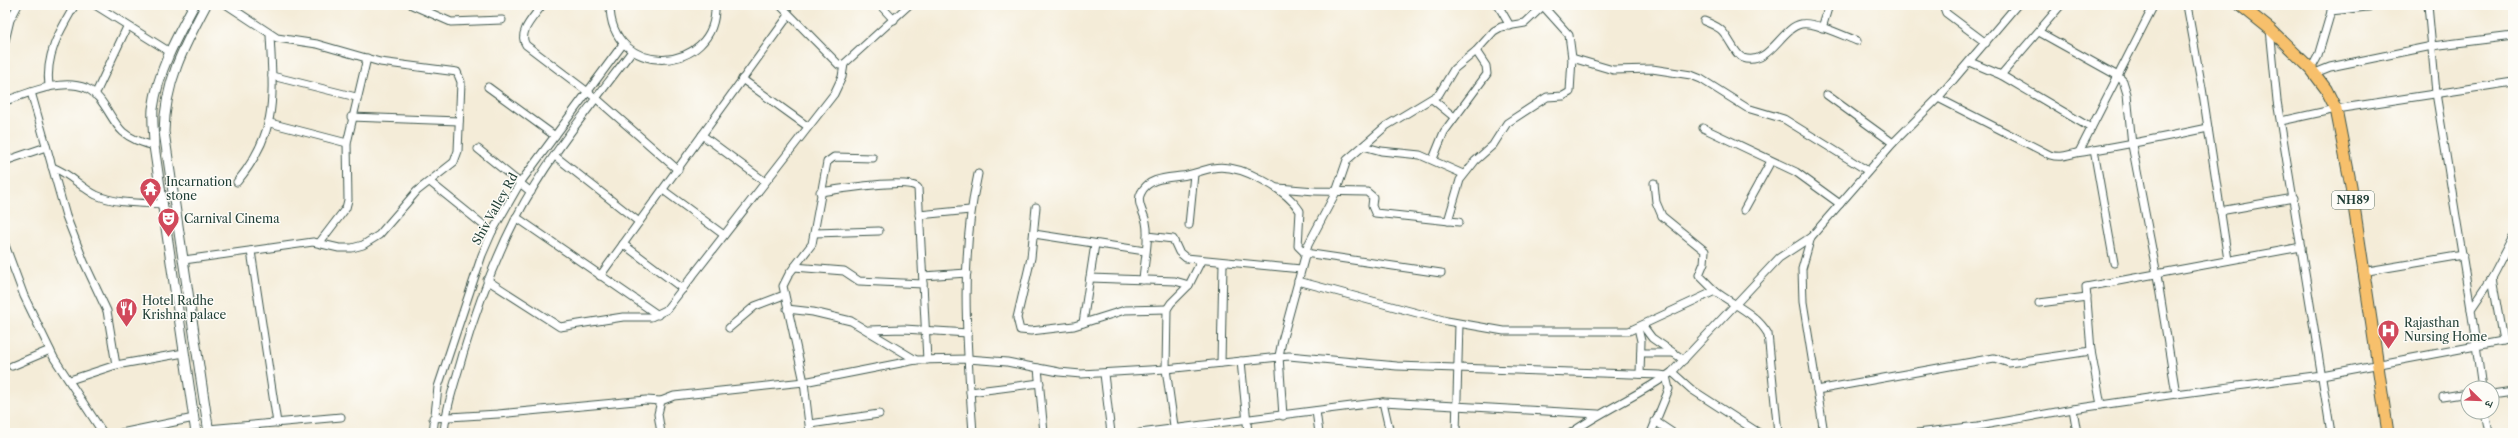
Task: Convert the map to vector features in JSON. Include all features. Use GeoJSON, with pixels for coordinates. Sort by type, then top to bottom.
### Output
{"type":"FeatureCollection","features":[{"type":"Feature","properties":{"kind":"main road","name":"NH89"},"geometry":{"type":"LineString","coordinates":[[2240,5],[2270,29],[2313,71],[2336,109],[2351,186],[2362,272],[2388,433]]}},
{"type":"Feature","properties":{"kind":"street"},"geometry":{"type":"LineString","coordinates":[[5,41],[10,20],[18,5]]}},
{"type":"Feature","properties":{"kind":"street"},"geometry":{"type":"LineString","coordinates":[[49,87],[48,63],[52,48],[74,5]]}},
{"type":"Feature","properties":{"kind":"street"},"geometry":{"type":"LineString","coordinates":[[95,5],[127,27],[170,52]]}},
{"type":"Feature","properties":{"kind":"street"},"geometry":{"type":"LineString","coordinates":[[194,5],[170,52],[158,83],[153,110],[154,146],[196,433]]}},
{"type":"Feature","properties":{"kind":"street"},"geometry":{"type":"LineString","coordinates":[[206,5],[180,56],[170,82],[164,109],[164,132],[208,431],[341,417]]}},
{"type":"Feature","properties":{"kind":"street"},"geometry":{"type":"LineString","coordinates":[[184,260],[320,242],[352,248],[371,242],[417,191],[454,162],[458,151],[461,82],[457,72],[367,58],[317,44],[287,40],[270,35],[227,5]]}},
{"type":"Feature","properties":{"kind":"street"},"geometry":{"type":"LineString","coordinates":[[412,5],[451,22],[502,20]]}},
{"type":"Feature","properties":{"kind":"street"},"geometry":{"type":"LineString","coordinates":[[542,5],[526,27],[522,40],[526,45],[597,99],[678,170]]}},
{"type":"Feature","properties":{"kind":"street"},"geometry":{"type":"LineString","coordinates":[[610,5],[614,29],[623,44],[632,51],[650,59],[668,60],[692,51],[709,33],[715,5]]}},
{"type":"Feature","properties":{"kind":"street"},"geometry":{"type":"LineString","coordinates":[[780,5],[834,63],[844,64]]}},
{"type":"Feature","properties":{"kind":"street"},"geometry":{"type":"LineString","coordinates":[[880,5],[894,20]]}},
{"type":"Feature","properties":{"kind":"street"},"geometry":{"type":"LineString","coordinates":[[487,280],[560,327],[623,317],[658,315],[666,310],[764,181],[839,86],[844,64],[909,5]]}},
{"type":"Feature","properties":{"kind":"street"},"geometry":{"type":"LineString","coordinates":[[1498,5],[1510,26]]}},
{"type":"Feature","properties":{"kind":"street"},"geometry":{"type":"LineString","coordinates":[[1822,28],[1829,5]]}},
{"type":"Feature","properties":{"kind":"street"},"geometry":{"type":"LineString","coordinates":[[1571,433],[1598,414],[1669,374],[1684,360],[1734,304],[1779,258],[1811,237],[1868,171],[1938,98],[1970,62],[2017,5]]}},
{"type":"Feature","properties":{"kind":"street"},"geometry":{"type":"LineString","coordinates":[[2001,75],[2061,5]]}},
{"type":"Feature","properties":{"kind":"street"},"geometry":{"type":"LineString","coordinates":[[2079,152],[2154,5]]}},
{"type":"Feature","properties":{"kind":"street"},"geometry":{"type":"LineString","coordinates":[[2187,5],[2208,128],[2228,260]]}},
{"type":"Feature","properties":{"kind":"street"},"geometry":{"type":"LineString","coordinates":[[2313,71],[2332,8],[2385,5]]}},
{"type":"Feature","properties":{"kind":"street"},"geometry":{"type":"LineString","coordinates":[[2428,5],[2436,93],[2463,255],[2481,380]]}},
{"type":"Feature","properties":{"kind":"street"},"geometry":{"type":"LineString","coordinates":[[1283,416],[1279,356],[1305,253],[1336,192],[1347,160],[1404,113],[1432,99],[1442,91],[1454,69],[1476,51],[1494,31],[1501,27],[1526,23],[1543,6],[1569,35],[1572,58],[1571,86],[1567,95],[1547,96],[1507,123],[1493,146],[1463,174],[1458,184],[1448,221]]}},
{"type":"Feature","properties":{"kind":"street"},"geometry":{"type":"LineString","coordinates":[[1944,6],[1946,13],[1986,43]]}},
{"type":"Feature","properties":{"kind":"street"},"geometry":{"type":"LineString","coordinates":[[600,276],[789,15]]}},
{"type":"Feature","properties":{"kind":"street"},"geometry":{"type":"LineString","coordinates":[[1704,20],[1720,29],[1742,57],[1747,58],[1757,57],[1767,52],[1779,42],[1788,30],[1795,26],[1808,24],[1857,41]]}},
{"type":"Feature","properties":{"kind":"street"},"geometry":{"type":"LineString","coordinates":[[95,95],[127,27]]}},
{"type":"Feature","properties":{"kind":"street"},"geometry":{"type":"LineString","coordinates":[[2270,29],[2281,121],[2331,433]]}},
{"type":"Feature","properties":{"kind":"street"},"geometry":{"type":"LineString","coordinates":[[2039,32],[2118,76],[2123,81],[2127,94],[2132,145],[2157,275],[2176,394]]}},
{"type":"Feature","properties":{"kind":"street"},"geometry":{"type":"LineString","coordinates":[[238,182],[258,153],[270,123],[272,76],[270,35]]}},
{"type":"Feature","properties":{"kind":"street"},"geometry":{"type":"LineString","coordinates":[[2313,71],[2432,46],[2513,36]]}},
{"type":"Feature","properties":{"kind":"street","name":"Shiv Valley Rd"},"geometry":{"type":"LineString","coordinates":[[433,433],[433,418],[438,387],[482,255],[492,232],[520,183],[623,44]]}},
{"type":"Feature","properties":{"kind":"street","name":"Shiv Valley Rd"},"geometry":{"type":"LineString","coordinates":[[444,433],[445,418],[487,280],[516,218],[555,156],[632,51]]}},
{"type":"Feature","properties":{"kind":"street"},"geometry":{"type":"LineString","coordinates":[[1433,159],[1444,132],[1487,74],[1486,66],[1476,51]]}},
{"type":"Feature","properties":{"kind":"street"},"geometry":{"type":"LineString","coordinates":[[320,242],[346,208],[348,200],[347,143],[351,117],[367,58]]}},
{"type":"Feature","properties":{"kind":"street"},"geometry":{"type":"LineString","coordinates":[[1572,58],[1613,70],[1652,69],[1691,75],[1701,79],[1748,108],[1784,119],[1868,171]]}},
{"type":"Feature","properties":{"kind":"street"},"geometry":{"type":"LineString","coordinates":[[1970,62],[2001,75],[2091,128]]}},
{"type":"Feature","properties":{"kind":"street"},"geometry":{"type":"LineString","coordinates":[[272,76],[356,97]]}},
{"type":"Feature","properties":{"kind":"street"},"geometry":{"type":"LineString","coordinates":[[742,79],[807,126]]}},
{"type":"Feature","properties":{"kind":"street"},"geometry":{"type":"LineString","coordinates":[[2281,121],[2336,109],[2513,82]]}},
{"type":"Feature","properties":{"kind":"street"},"geometry":{"type":"LineString","coordinates":[[5,101],[49,87],[78,86],[87,89],[95,95],[125,134],[154,146]]}},
{"type":"Feature","properties":{"kind":"street"},"geometry":{"type":"LineString","coordinates":[[488,87],[555,136]]}},
{"type":"Feature","properties":{"kind":"street"},"geometry":{"type":"LineString","coordinates":[[31,92],[68,222],[107,311],[116,365]]}},
{"type":"Feature","properties":{"kind":"street"},"geometry":{"type":"LineString","coordinates":[[1827,95],[1894,143]]}},
{"type":"Feature","properties":{"kind":"street"},"geometry":{"type":"LineString","coordinates":[[1938,98],[2050,155],[2061,158],[2079,152],[2132,145],[2208,128]]}},
{"type":"Feature","properties":{"kind":"street"},"geometry":{"type":"LineString","coordinates":[[1432,99],[1454,117]]}},
{"type":"Feature","properties":{"kind":"street"},"geometry":{"type":"LineString","coordinates":[[351,117],[459,121]]}},
{"type":"Feature","properties":{"kind":"street"},"geometry":{"type":"LineString","coordinates":[[270,123],[347,143]]}},
{"type":"Feature","properties":{"kind":"street"},"geometry":{"type":"LineString","coordinates":[[1703,128],[1796,172],[1840,204]]}},
{"type":"Feature","properties":{"kind":"street"},"geometry":{"type":"LineString","coordinates":[[702,135],[764,181]]}},
{"type":"Feature","properties":{"kind":"street"},"geometry":{"type":"LineString","coordinates":[[1363,146],[1381,151],[1420,155],[1433,159],[1463,174]]}},
{"type":"Feature","properties":{"kind":"street"},"geometry":{"type":"LineString","coordinates":[[5,161],[46,147]]}},
{"type":"Feature","properties":{"kind":"street"},"geometry":{"type":"LineString","coordinates":[[478,149],[531,192]]}},
{"type":"Feature","properties":{"kind":"street"},"geometry":{"type":"LineString","coordinates":[[2094,150],[2114,263]]}},
{"type":"Feature","properties":{"kind":"street"},"geometry":{"type":"LineString","coordinates":[[555,156],[639,222]]}},
{"type":"Feature","properties":{"kind":"street"},"geometry":{"type":"LineString","coordinates":[[810,433],[804,382],[784,295],[786,280],[812,244],[815,233],[820,192],[827,162],[830,159],[873,158]]}},
{"type":"Feature","properties":{"kind":"street"},"geometry":{"type":"LineString","coordinates":[[1744,210],[1771,161]]}},
{"type":"Feature","properties":{"kind":"street"},"geometry":{"type":"LineString","coordinates":[[52,167],[69,174],[96,194],[123,201],[163,204]]}},
{"type":"Feature","properties":{"kind":"street"},"geometry":{"type":"LineString","coordinates":[[1142,280],[1147,236],[1147,224],[1139,200],[1143,190],[1149,183],[1160,179],[1194,174],[1213,168],[1221,168],[1263,180],[1278,188],[1300,211],[1298,246],[1305,253],[1441,274]]}},
{"type":"Feature","properties":{"kind":"street"},"geometry":{"type":"LineString","coordinates":[[973,433],[968,359],[967,273],[970,210],[978,174]]}},
{"type":"Feature","properties":{"kind":"street"},"geometry":{"type":"LineString","coordinates":[[1189,225],[1194,174]]}},
{"type":"Feature","properties":{"kind":"street"},"geometry":{"type":"LineString","coordinates":[[430,182],[492,232]]}},
{"type":"Feature","properties":{"kind":"street"},"geometry":{"type":"LineString","coordinates":[[1654,183],[1656,202],[1662,216],[1705,251],[1704,263],[1699,275],[1715,291],[1752,315],[1764,326],[1768,334],[1778,433]]}},
{"type":"Feature","properties":{"kind":"street"},"geometry":{"type":"LineString","coordinates":[[820,192],[882,185],[914,185],[918,188],[927,360]]}},
{"type":"Feature","properties":{"kind":"street"},"geometry":{"type":"LineString","coordinates":[[1278,188],[1371,193],[1373,210],[1380,214],[1459,222]]}},
{"type":"Feature","properties":{"kind":"street"},"geometry":{"type":"LineString","coordinates":[[663,190],[724,235]]}},
{"type":"Feature","properties":{"kind":"street"},"geometry":{"type":"LineString","coordinates":[[2220,211],[2294,198]]}},
{"type":"Feature","properties":{"kind":"street"},"geometry":{"type":"LineString","coordinates":[[1036,207],[1031,258],[1017,318],[1018,326],[1023,331],[1074,326],[1125,310],[1167,309]]}},
{"type":"Feature","properties":{"kind":"street"},"geometry":{"type":"LineString","coordinates":[[919,215],[970,210]]}},
{"type":"Feature","properties":{"kind":"street"},"geometry":{"type":"LineString","coordinates":[[516,218],[658,315]]}},
{"type":"Feature","properties":{"kind":"street"},"geometry":{"type":"LineString","coordinates":[[815,233],[879,231]]}},
{"type":"Feature","properties":{"kind":"street"},"geometry":{"type":"LineString","coordinates":[[1034,234],[1145,251]]}},
{"type":"Feature","properties":{"kind":"street"},"geometry":{"type":"LineString","coordinates":[[1147,236],[1169,237],[1175,242],[1182,256],[1201,261],[1301,269]]}},
{"type":"Feature","properties":{"kind":"street"},"geometry":{"type":"LineString","coordinates":[[1811,237],[1802,269],[1803,302],[1824,433]]}},
{"type":"Feature","properties":{"kind":"street"},"geometry":{"type":"LineString","coordinates":[[2471,309],[2492,278],[2513,238]]}},
{"type":"Feature","properties":{"kind":"street"},"geometry":{"type":"LineString","coordinates":[[623,244],[683,289]]}},
{"type":"Feature","properties":{"kind":"street"},"geometry":{"type":"LineString","coordinates":[[1083,323],[1096,244]]}},
{"type":"Feature","properties":{"kind":"street"},"geometry":{"type":"LineString","coordinates":[[5,245],[24,296],[50,350],[103,433]]}},
{"type":"Feature","properties":{"kind":"street"},"geometry":{"type":"LineString","coordinates":[[2101,404],[2092,351],[2086,288],[2301,247]]}},
{"type":"Feature","properties":{"kind":"street"},"geometry":{"type":"LineString","coordinates":[[251,251],[277,423]]}},
{"type":"Feature","properties":{"kind":"street"},"geometry":{"type":"LineString","coordinates":[[2362,272],[2463,255]]}},
{"type":"Feature","properties":{"kind":"street"},"geometry":{"type":"LineString","coordinates":[[1175,431],[1166,369],[1167,309],[1171,303],[1190,285],[1201,261]]}},
{"type":"Feature","properties":{"kind":"street"},"geometry":{"type":"LineString","coordinates":[[1220,363],[1223,263]]}},
{"type":"Feature","properties":{"kind":"street"},"geometry":{"type":"LineString","coordinates":[[794,267],[844,270],[859,281],[923,284]]}},
{"type":"Feature","properties":{"kind":"street"},"geometry":{"type":"LineString","coordinates":[[923,276],[967,273]]}},
{"type":"Feature","properties":{"kind":"street"},"geometry":{"type":"LineString","coordinates":[[1090,278],[1175,281],[1190,285]]}},
{"type":"Feature","properties":{"kind":"street"},"geometry":{"type":"LineString","coordinates":[[2492,278],[2503,341]]}},
{"type":"Feature","properties":{"kind":"street"},"geometry":{"type":"LineString","coordinates":[[1298,281],[1460,324],[1511,331],[1629,331],[1715,291]]}},
{"type":"Feature","properties":{"kind":"street"},"geometry":{"type":"LineString","coordinates":[[729,328],[755,306],[784,295]]}},
{"type":"Feature","properties":{"kind":"street"},"geometry":{"type":"LineString","coordinates":[[2039,302],[2087,298]]}},
{"type":"Feature","properties":{"kind":"street"},"geometry":{"type":"LineString","coordinates":[[787,309],[838,316],[868,330],[916,360]]}},
{"type":"Feature","properties":{"kind":"street"},"geometry":{"type":"LineString","coordinates":[[1456,433],[1460,324]]}},
{"type":"Feature","properties":{"kind":"street"},"geometry":{"type":"LineString","coordinates":[[1640,327],[1652,338],[1684,360]]}},
{"type":"Feature","properties":{"kind":"street"},"geometry":{"type":"LineString","coordinates":[[1640,327],[1640,374]]}},
{"type":"Feature","properties":{"kind":"street"},"geometry":{"type":"LineString","coordinates":[[868,330],[925,330],[968,333]]}},
{"type":"Feature","properties":{"kind":"street"},"geometry":{"type":"LineString","coordinates":[[1917,433],[1978,426],[2101,404],[2322,375],[2377,366],[2475,345],[2513,340]]}},
{"type":"Feature","properties":{"kind":"street"},"geometry":{"type":"LineString","coordinates":[[12,366],[50,350]]}},
{"type":"Feature","properties":{"kind":"street"},"geometry":{"type":"LineString","coordinates":[[1817,390],[1994,358],[2009,363],[2092,351]]}},
{"type":"Feature","properties":{"kind":"street"},"geometry":{"type":"LineString","coordinates":[[70,380],[116,365],[184,353]]}},
{"type":"Feature","properties":{"kind":"street"},"geometry":{"type":"LineString","coordinates":[[1641,353],[1672,353]]}},
{"type":"Feature","properties":{"kind":"street"},"geometry":{"type":"LineString","coordinates":[[433,418],[646,400],[661,402],[674,396],[804,382],[916,360],[968,359],[1007,362],[1059,372],[1104,374],[1166,369],[1279,356],[1397,366],[1669,374],[1759,433]]}},
{"type":"Feature","properties":{"kind":"street"},"geometry":{"type":"LineString","coordinates":[[1241,361],[1248,433]]}},
{"type":"Feature","properties":{"kind":"street"},"geometry":{"type":"LineString","coordinates":[[1038,368],[1044,433]]}},
{"type":"Feature","properties":{"kind":"street"},"geometry":{"type":"LineString","coordinates":[[1104,374],[1111,433]]}},
{"type":"Feature","properties":{"kind":"street"},"geometry":{"type":"LineString","coordinates":[[1651,433],[1669,389],[1669,374]]}},
{"type":"Feature","properties":{"kind":"street"},"geometry":{"type":"LineString","coordinates":[[970,392],[1040,383]]}},
{"type":"Feature","properties":{"kind":"street"},"geometry":{"type":"LineString","coordinates":[[2500,393],[2513,391]]}},
{"type":"Feature","properties":{"kind":"street"},"geometry":{"type":"LineString","coordinates":[[2443,397],[2460,394]]}},
{"type":"Feature","properties":{"kind":"street"},"geometry":{"type":"LineString","coordinates":[[661,402],[658,414],[661,433]]}},
{"type":"Feature","properties":{"kind":"street"},"geometry":{"type":"LineString","coordinates":[[1140,433],[1175,431],[1246,419],[1283,416],[1383,402],[1598,414]]}},
{"type":"Feature","properties":{"kind":"street"},"geometry":{"type":"LineString","coordinates":[[1383,402],[1390,433]]}},
{"type":"Feature","properties":{"kind":"street"},"geometry":{"type":"LineString","coordinates":[[2073,409],[2077,433]]}},
{"type":"Feature","properties":{"kind":"street"},"geometry":{"type":"LineString","coordinates":[[1316,411],[1318,433]]}},
{"type":"Feature","properties":{"kind":"street"},"geometry":{"type":"LineString","coordinates":[[810,424],[879,414]]}},
{"type":"Feature","properties":{"kind":"street"},"geometry":{"type":"LineString","coordinates":[[121,433],[194,418]]}},
{"type":"Feature","properties":{"kind":"street"},"geometry":{"type":"LineString","coordinates":[[2487,420],[2489,433]]}},
{"type":"Feature","properties":{"kind":"street"},"geometry":{"type":"LineString","coordinates":[[1655,421],[1673,433]]}},
{"type":"Feature","properties":{"kind":"place","name":"Incarnation stone"},"geometry":{"type":"Point","coordinates":[150,208]}},
{"type":"Feature","properties":{"kind":"place","name":"Carnival Cinema"},"geometry":{"type":"Point","coordinates":[168,238]}},
{"type":"Feature","properties":{"kind":"place","name":"Hotel Radhe Krishna palace"},"geometry":{"type":"Point","coordinates":[127,328]}},
{"type":"Feature","properties":{"kind":"place","name":"Rajasthan Nursing Home"},"geometry":{"type":"Point","coordinates":[2388,350]}}]}
